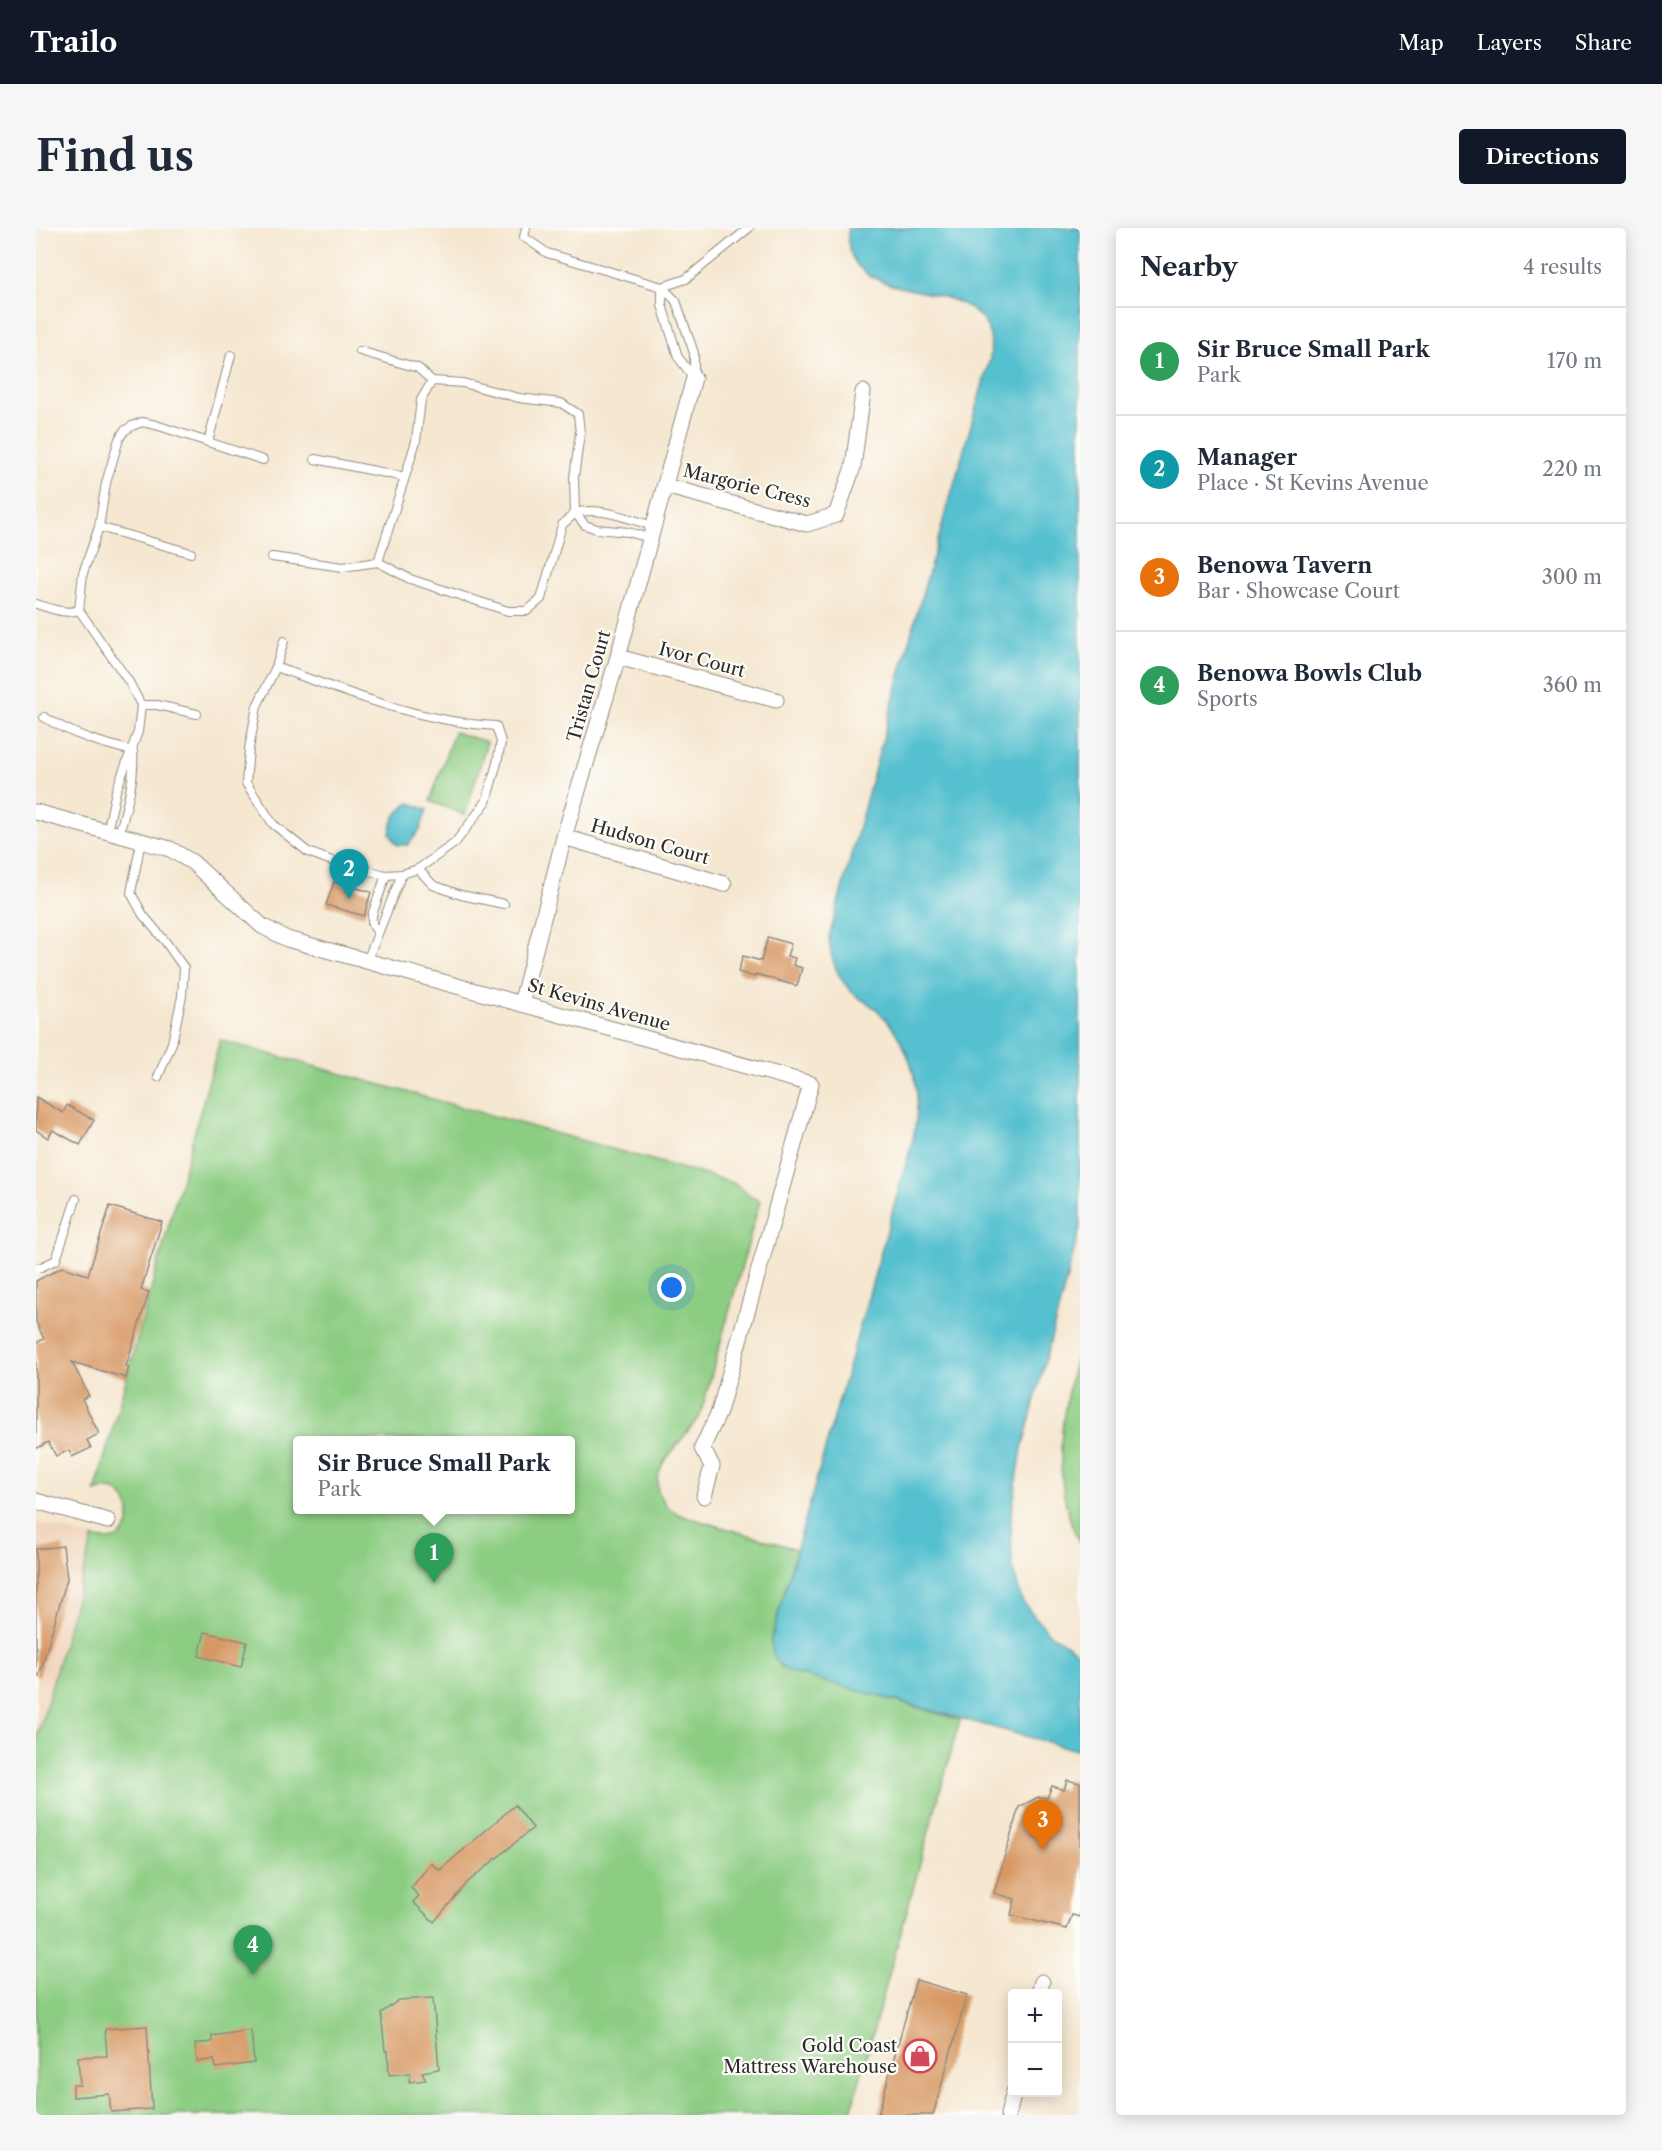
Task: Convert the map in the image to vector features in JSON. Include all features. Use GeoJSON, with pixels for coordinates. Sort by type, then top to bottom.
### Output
{"type":"FeatureCollection","features":[{"type":"Feature","properties":{"kind":"street","name":"Tristan Court"},"geometry":{"type":"LineString","coordinates":[[521,1004],[564,837],[618,657],[694,378]]}},
{"type":"Feature","properties":{"kind":"street","name":"Margorie Cress"},"geometry":{"type":"LineString","coordinates":[[665,486],[807,524],[836,515],[853,467],[863,392]]}},
{"type":"Feature","properties":{"kind":"street","name":"Ivor Court"},"geometry":{"type":"LineString","coordinates":[[618,657],[776,700]]}},
{"type":"Feature","properties":{"kind":"street","name":"St Kevins Avenue"},"geometry":{"type":"LineString","coordinates":[[36,812],[170,849],[192,862],[252,918],[273,933],[811,1084],[719,1412],[702,1448],[712,1466],[704,1496]]}},
{"type":"Feature","properties":{"kind":"street","name":"Hudson Court"},"geometry":{"type":"LineString","coordinates":[[564,837],[724,884]]}},
{"type":"Feature","properties":{"kind":"street"},"geometry":{"type":"LineString","coordinates":[[36,1501],[108,1521]]}},
{"type":"Feature","properties":{"kind":"street"},"geometry":{"type":"LineString","coordinates":[[1008,2115],[1013,2097]]}},
{"type":"Feature","properties":{"kind":"lane"},"geometry":{"type":"LineString","coordinates":[[526,228],[524,237],[547,253],[662,287],[676,301],[687,332],[694,353],[694,378]]}},
{"type":"Feature","properties":{"kind":"lane"},"geometry":{"type":"LineString","coordinates":[[662,287],[686,279],[749,228]]}},
{"type":"Feature","properties":{"kind":"lane"},"geometry":{"type":"LineString","coordinates":[[662,287],[662,305],[678,357],[694,378]]}},
{"type":"Feature","properties":{"kind":"lane"},"geometry":{"type":"LineString","coordinates":[[360,351],[418,368],[432,381],[463,383],[519,398],[561,403],[578,414],[580,433],[574,478],[575,513],[585,525],[591,527],[651,532]]}},
{"type":"Feature","properties":{"kind":"lane"},"geometry":{"type":"LineString","coordinates":[[208,442],[231,354]]}},
{"type":"Feature","properties":{"kind":"lane"},"geometry":{"type":"LineString","coordinates":[[378,562],[416,441],[421,400],[432,381]]}},
{"type":"Feature","properties":{"kind":"lane"},"geometry":{"type":"LineString","coordinates":[[113,833],[116,790],[133,751],[141,705],[129,681],[80,610],[85,567],[99,527],[106,483],[119,439],[124,431],[142,422],[263,460]]}},
{"type":"Feature","properties":{"kind":"lane"},"geometry":{"type":"LineString","coordinates":[[315,459],[405,477]]}},
{"type":"Feature","properties":{"kind":"lane"},"geometry":{"type":"LineString","coordinates":[[272,556],[343,567],[378,562],[410,579],[508,611],[527,611],[541,599],[562,525],[575,513],[586,510],[609,513],[651,532]]}},
{"type":"Feature","properties":{"kind":"lane"},"geometry":{"type":"LineString","coordinates":[[99,527],[191,553]]}},
{"type":"Feature","properties":{"kind":"lane"},"geometry":{"type":"LineString","coordinates":[[36,604],[67,613],[80,610]]}},
{"type":"Feature","properties":{"kind":"lane"},"geometry":{"type":"LineString","coordinates":[[276,667],[360,697],[430,717],[496,726],[501,742],[486,802],[455,843],[418,869],[402,874],[386,875],[340,864],[308,852],[273,824],[246,783],[257,705],[276,667],[284,641]]}},
{"type":"Feature","properties":{"kind":"lane"},"geometry":{"type":"LineString","coordinates":[[141,705],[157,705],[197,714]]}},
{"type":"Feature","properties":{"kind":"lane"},"geometry":{"type":"LineString","coordinates":[[44,717],[67,731],[96,742],[133,751]]}},
{"type":"Feature","properties":{"kind":"lane"},"geometry":{"type":"LineString","coordinates":[[113,833],[131,787],[134,768],[133,751]]}},
{"type":"Feature","properties":{"kind":"lane"},"geometry":{"type":"LineString","coordinates":[[141,841],[131,893],[143,915],[184,968],[182,996],[172,1043],[158,1077]]}},
{"type":"Feature","properties":{"kind":"lane"},"geometry":{"type":"LineString","coordinates":[[418,869],[433,885],[461,896],[504,904]]}},
{"type":"Feature","properties":{"kind":"lane"},"geometry":{"type":"LineString","coordinates":[[367,961],[402,874]]}},
{"type":"Feature","properties":{"kind":"lane"},"geometry":{"type":"LineString","coordinates":[[378,933],[372,924],[372,915],[386,875]]}},
{"type":"Feature","properties":{"kind":"lane"},"geometry":{"type":"LineString","coordinates":[[36,1268],[56,1260],[76,1199]]}},
{"type":"Feature","properties":{"kind":"shaded area"},"geometry":{"type":"Polygon","coordinates":[[[36,1522],[93,1538],[36,1742],[36,1522]]]}},
{"type":"Feature","properties":{"kind":"green space"},"geometry":{"type":"Polygon","coordinates":[[[454,732],[487,742],[465,815],[430,801],[454,732]]]}},
{"type":"Feature","properties":{"kind":"green space"},"geometry":{"type":"Polygon","coordinates":[[[220,1040],[731,1182],[760,1201],[700,1416],[663,1463],[657,1478],[658,1493],[668,1507],[680,1515],[797,1549],[771,1640],[781,1668],[960,1720],[850,2115],[36,2115],[36,1742],[93,1538],[109,1540],[120,1536],[129,1518],[124,1498],[117,1491],[108,1489],[95,1492],[220,1040]]]}},
{"type":"Feature","properties":{"kind":"green space"},"geometry":{"type":"Polygon","coordinates":[[[1080,1345],[1080,1544],[1070,1520],[1064,1496],[1061,1445],[1067,1394],[1080,1345]]]}},
{"type":"Feature","properties":{"kind":"water"},"geometry":{"type":"Polygon","coordinates":[[[848,228],[1080,228],[1080,1228],[1022,1449],[1011,1515],[1012,1566],[1022,1601],[1048,1632],[1080,1654],[1080,1751],[790,1672],[778,1663],[771,1645],[913,1139],[917,1114],[915,1080],[907,1054],[886,1019],[854,994],[841,979],[832,959],[829,937],[991,350],[990,336],[985,323],[970,308],[950,299],[880,281],[862,270],[851,253],[848,228]]]}},
{"type":"Feature","properties":{"kind":"water"},"geometry":{"type":"Polygon","coordinates":[[[410,803],[427,810],[420,830],[408,845],[397,845],[390,834],[392,824],[401,809],[410,803]]]}},
{"type":"Feature","properties":{"kind":"building"},"geometry":{"type":"Polygon","coordinates":[[[334,882],[371,892],[364,916],[326,905],[334,882]]]}},
{"type":"Feature","properties":{"kind":"building"},"geometry":{"type":"Polygon","coordinates":[[[768,937],[791,944],[787,956],[795,958],[793,965],[802,968],[797,986],[756,974],[755,977],[738,972],[743,956],[761,961],[768,937]]]}},
{"type":"Feature","properties":{"kind":"building"},"geometry":{"type":"Polygon","coordinates":[[[36,1097],[63,1113],[67,1105],[94,1120],[80,1145],[53,1130],[48,1138],[36,1130],[36,1097]]]}},
{"type":"Feature","properties":{"kind":"building"},"geometry":{"type":"Polygon","coordinates":[[[110,1206],[162,1222],[141,1290],[149,1292],[126,1366],[129,1367],[126,1378],[72,1362],[89,1396],[82,1399],[99,1434],[87,1440],[91,1448],[72,1457],[69,1450],[56,1456],[48,1442],[36,1449],[36,1343],[44,1339],[36,1322],[36,1281],[62,1267],[88,1275],[110,1206]]]}},
{"type":"Feature","properties":{"kind":"building"},"geometry":{"type":"Polygon","coordinates":[[[63,1546],[67,1579],[39,1676],[36,1675],[36,1549],[63,1546]]]}},
{"type":"Feature","properties":{"kind":"building"},"geometry":{"type":"Polygon","coordinates":[[[205,1632],[247,1642],[241,1667],[199,1656],[205,1632]]]}},
{"type":"Feature","properties":{"kind":"building"},"geometry":{"type":"Polygon","coordinates":[[[1067,1780],[1080,1783],[1080,1917],[1072,1915],[1067,1929],[1011,1915],[1015,1899],[994,1893],[1019,1807],[1038,1797],[1047,1798],[1052,1786],[1064,1790],[1067,1780]]]}},
{"type":"Feature","properties":{"kind":"building"},"geometry":{"type":"Polygon","coordinates":[[[515,1805],[533,1828],[468,1882],[434,1922],[413,1902],[419,1896],[411,1888],[431,1863],[440,1870],[515,1805]]]}},
{"type":"Feature","properties":{"kind":"building"},"geometry":{"type":"Polygon","coordinates":[[[916,1980],[967,1995],[933,2115],[878,2115],[916,1980]]]}},
{"type":"Feature","properties":{"kind":"building"},"geometry":{"type":"Polygon","coordinates":[[[433,1998],[439,2069],[422,2072],[426,2080],[409,2082],[410,2073],[389,2075],[388,2051],[385,2051],[381,2013],[399,2000],[433,1998]]]}},
{"type":"Feature","properties":{"kind":"building"},"geometry":{"type":"Polygon","coordinates":[[[147,2026],[152,2109],[111,2112],[109,2094],[73,2097],[73,2085],[80,2085],[78,2057],[107,2056],[105,2029],[147,2026]]]}},
{"type":"Feature","properties":{"kind":"building"},"geometry":{"type":"Polygon","coordinates":[[[251,2030],[254,2063],[216,2068],[214,2059],[197,2062],[195,2044],[212,2042],[212,2036],[251,2030]]]}},
{"type":"Feature","properties":{"kind":"place","name":"Manager"},"geometry":{"type":"Point","coordinates":[349,899]}},
{"type":"Feature","properties":{"kind":"place","name":"Sir Bruce Small Park"},"geometry":{"type":"Point","coordinates":[434,1583]}},
{"type":"Feature","properties":{"kind":"place","name":"Benowa Tavern"},"geometry":{"type":"Point","coordinates":[1043,1850]}},
{"type":"Feature","properties":{"kind":"place","name":"Benowa Bowls Club"},"geometry":{"type":"Point","coordinates":[253,1975]}},
{"type":"Feature","properties":{"kind":"place","name":"Gold Coast Mattress Warehouse"},"geometry":{"type":"Point","coordinates":[920,2056]}}]}
